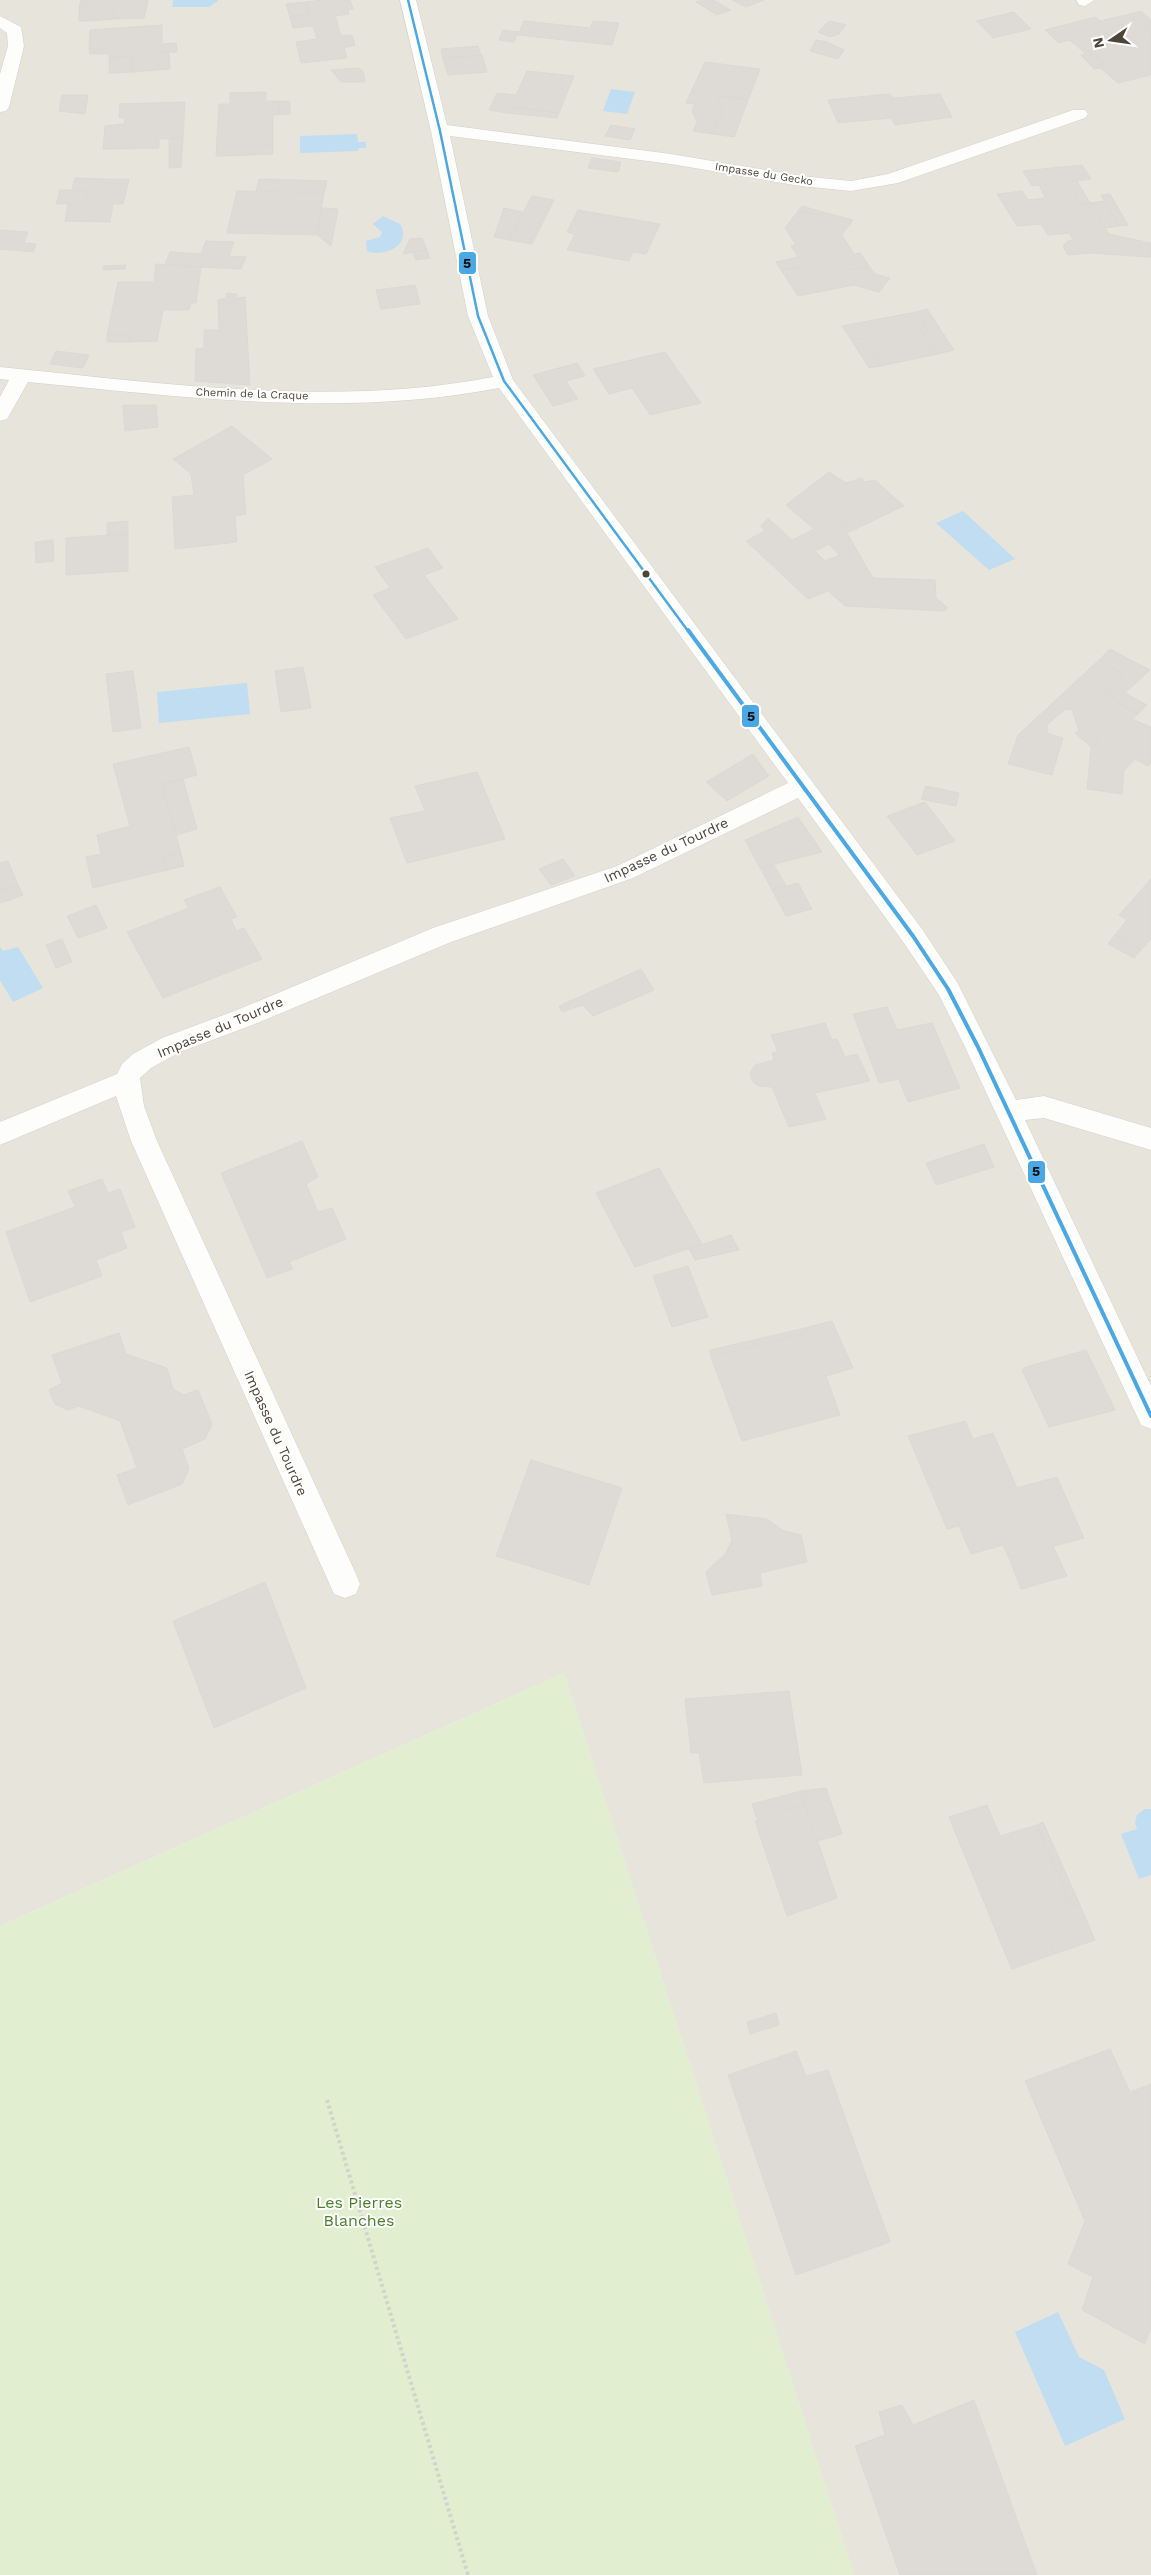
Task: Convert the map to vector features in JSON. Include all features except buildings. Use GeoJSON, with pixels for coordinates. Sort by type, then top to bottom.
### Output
{"type":"FeatureCollection","features":[{"type":"Feature","properties":{"kind":"street"},"geometry":{"type":"LineString","coordinates":[[408,0],[440,131],[478,316],[504,381],[913,936],[948,989],[1010,1112],[1151,1416]]}},
{"type":"Feature","properties":{"kind":"street"},"geometry":{"type":"LineString","coordinates":[[0,20],[15,31],[16,46],[0,107]]}},
{"type":"Feature","properties":{"kind":"street","name":"Impasse du Gecko"},"geometry":{"type":"LineString","coordinates":[[440,131],[458,130],[671,159],[801,181],[851,186],[892,179],[1079,114]]}},
{"type":"Feature","properties":{"kind":"street","name":"Chemin de la Craque"},"geometry":{"type":"LineString","coordinates":[[0,373],[203,393],[300,397],[388,395],[478,386],[504,381]]}},
{"type":"Feature","properties":{"kind":"street"},"geometry":{"type":"LineString","coordinates":[[0,414],[21,376]]}},
{"type":"Feature","properties":{"kind":"street","name":"Impasse du Tourdre"},"geometry":{"type":"LineString","coordinates":[[345,1584],[144,1141],[131,1106],[126,1081],[131,1071],[142,1061],[171,1046],[246,1017],[442,935],[626,872],[802,786]]}},
{"type":"Feature","properties":{"kind":"street"},"geometry":{"type":"LineString","coordinates":[[0,1134],[126,1081]]}},
{"type":"Feature","properties":{"kind":"street"},"geometry":{"type":"LineString","coordinates":[[1010,1112],[1044,1107],[1151,1140]]}},
{"type":"Feature","properties":{"kind":"path"},"geometry":{"type":"LineString","coordinates":[[327,2100],[468,2575]]}},
{"type":"Feature","properties":{"kind":"shaded area"},"geometry":{"type":"Polygon","coordinates":[[[0,0],[1151,0],[1151,2575],[854,2575],[564,1673],[0,1926],[0,0]]]}},
{"type":"Feature","properties":{"kind":"green space","name":"Les Pierres Blanches"},"geometry":{"type":"Polygon","coordinates":[[[564,1673],[854,2575],[0,2575],[0,1926],[564,1673]]]}},
{"type":"Feature","properties":{"kind":"water"},"geometry":{"type":"Polygon","coordinates":[[[173,0],[218,1],[209,7],[172,7],[173,0]]]}},
{"type":"Feature","properties":{"kind":"water"},"geometry":{"type":"Polygon","coordinates":[[[611,89],[635,92],[627,114],[603,111],[611,89]]]}},
{"type":"Feature","properties":{"kind":"water"},"geometry":{"type":"Polygon","coordinates":[[[357,134],[358,142],[366,142],[366,148],[359,148],[358,151],[300,153],[300,136],[357,134]]]}},
{"type":"Feature","properties":{"kind":"water"},"geometry":{"type":"Polygon","coordinates":[[[383,216],[400,224],[403,238],[399,244],[388,251],[374,253],[367,251],[366,241],[380,237],[382,232],[373,224],[383,216]]]}},
{"type":"Feature","properties":{"kind":"water"},"geometry":{"type":"Polygon","coordinates":[[[963,511],[1015,559],[989,570],[936,523],[963,511]]]}},
{"type":"Feature","properties":{"kind":"water"},"geometry":{"type":"Polygon","coordinates":[[[247,683],[250,714],[159,723],[157,692],[247,683]]]}},
{"type":"Feature","properties":{"kind":"water"},"geometry":{"type":"Polygon","coordinates":[[[0,947],[3,951],[18,947],[43,988],[13,1002],[0,980],[0,947]]]}},
{"type":"Feature","properties":{"kind":"water"},"geometry":{"type":"Polygon","coordinates":[[[1145,1809],[1151,1809],[1151,1875],[1139,1879],[1121,1834],[1137,1829],[1135,1823],[1137,1815],[1145,1809]]]}},
{"type":"Feature","properties":{"kind":"water"},"geometry":{"type":"Polygon","coordinates":[[[1058,2312],[1079,2357],[1104,2370],[1125,2419],[1065,2446],[1015,2332],[1058,2312]]]}},
{"type":"Feature","properties":{"kind":"transit line","name":"5"},"geometry":{"type":"LineString","coordinates":[[408,0],[440,131],[478,316],[504,381],[913,936],[948,989],[978,1047],[1151,1416]]}}]}
